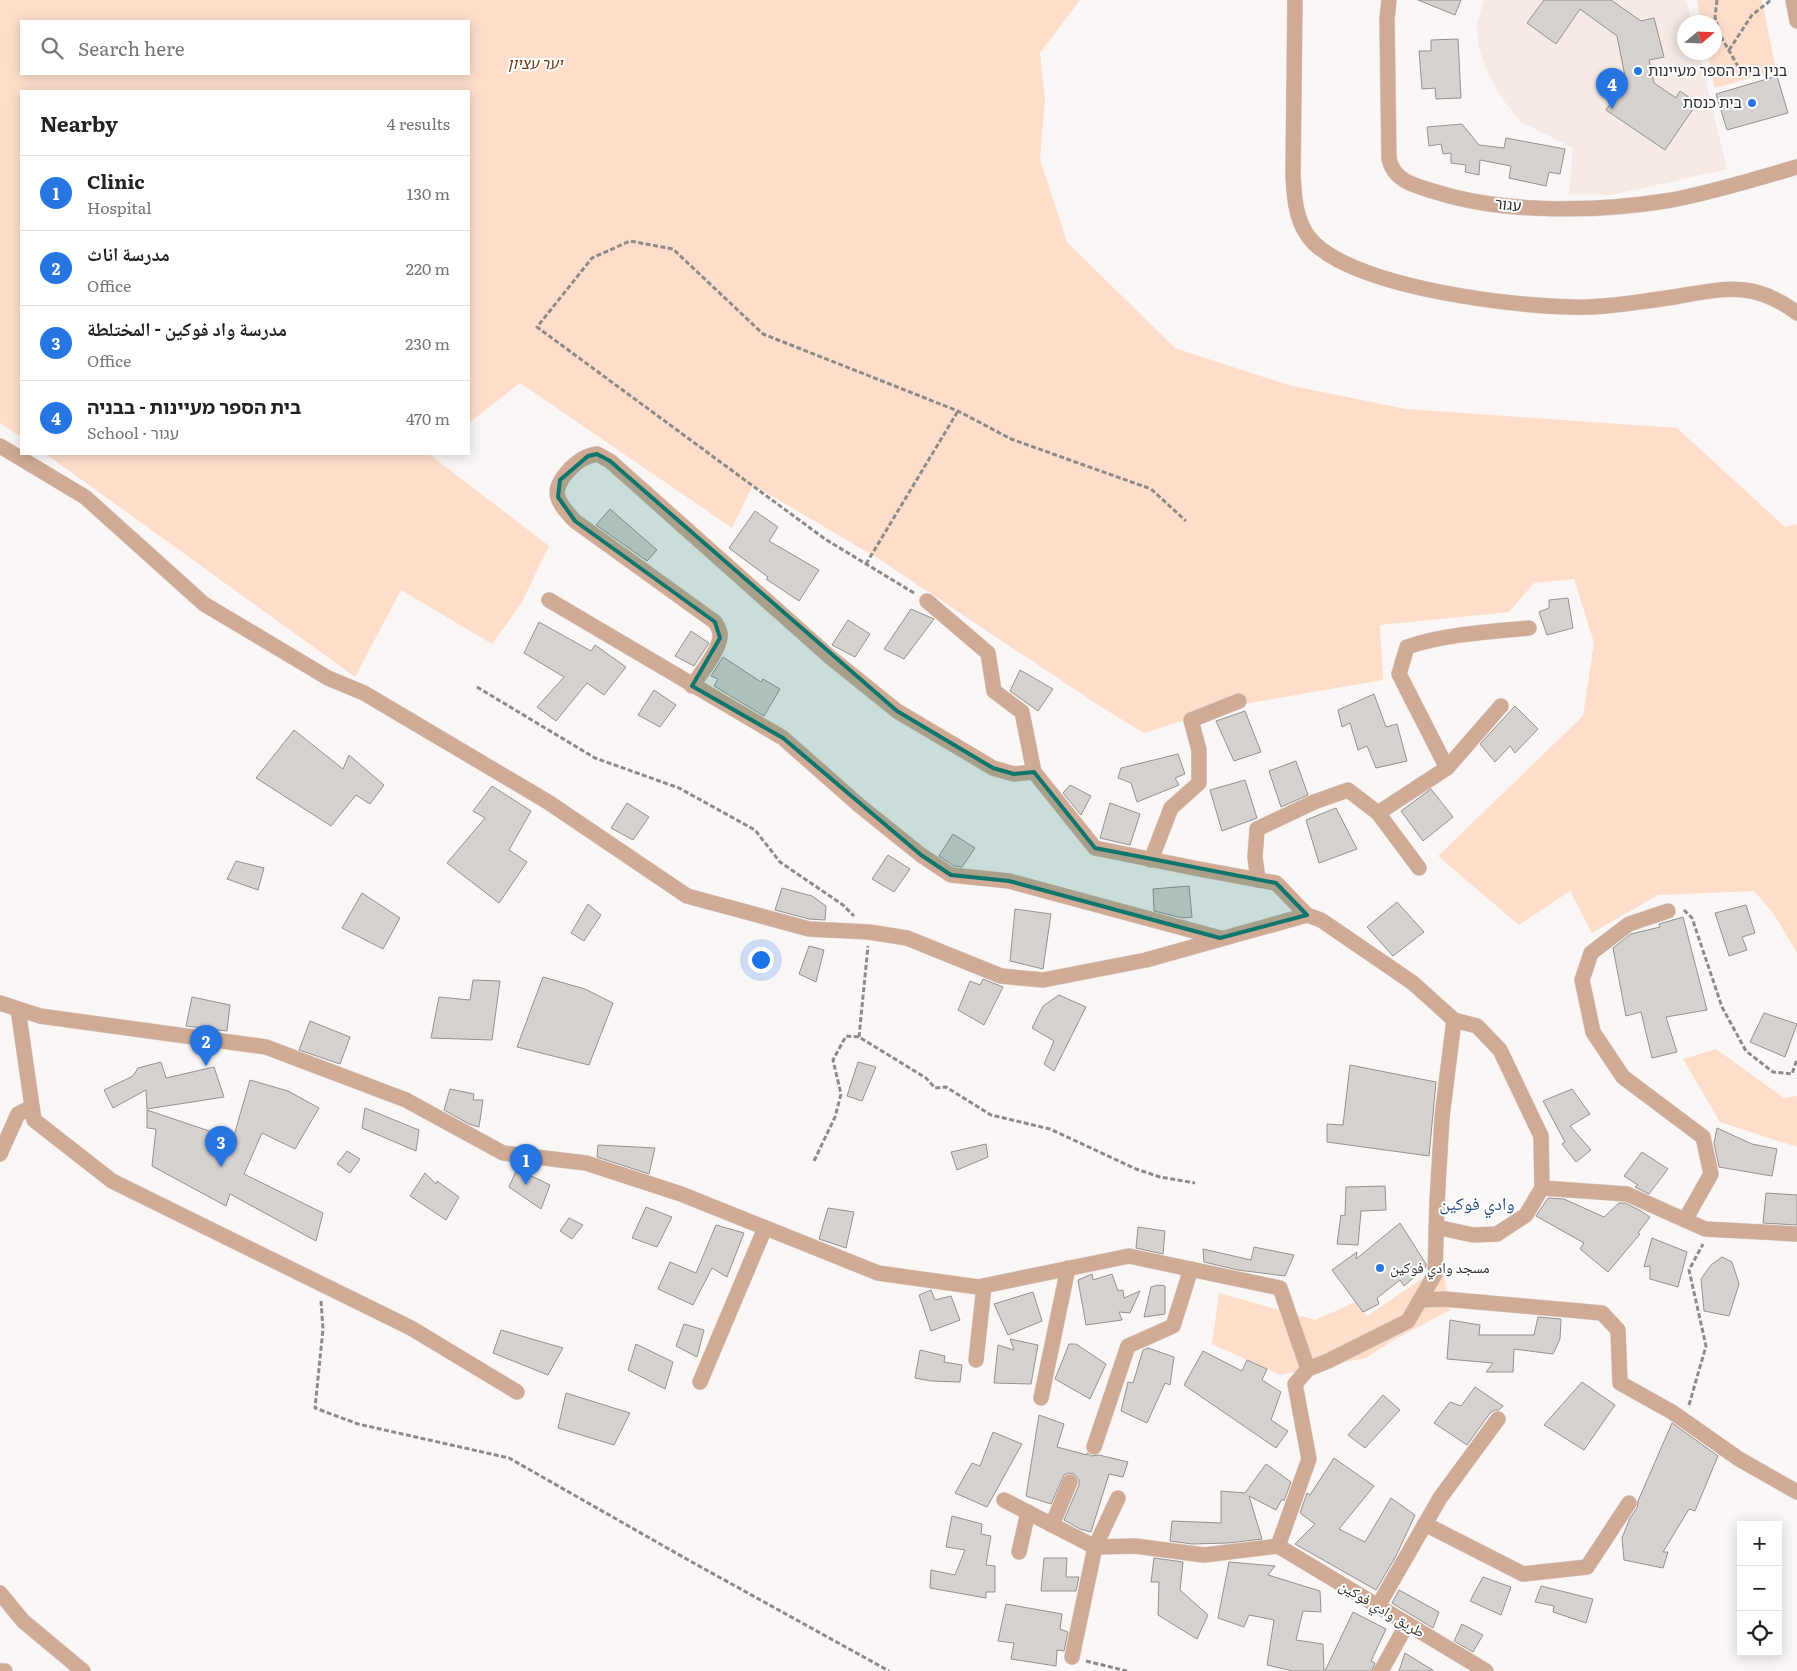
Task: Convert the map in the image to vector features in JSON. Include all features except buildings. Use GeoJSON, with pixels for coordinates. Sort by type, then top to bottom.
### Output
{"type":"FeatureCollection","features":[{"type":"Feature","properties":{"kind":"street"},"geometry":{"type":"LineString","coordinates":[[1295,0],[1294,195],[1302,226],[1311,240],[1326,254],[1356,269],[1403,283],[1485,300],[1522,305],[1586,307],[1643,302],[1731,289],[1762,293],[1797,313]]}},
{"type":"Feature","properties":{"kind":"street","name":"עגור"},"geometry":{"type":"LineString","coordinates":[[1389,0],[1387,19],[1389,159],[1396,173],[1408,183],[1441,194],[1476,201],[1520,206],[1581,208],[1673,200],[1797,168]]}},
{"type":"Feature","properties":{"kind":"street"},"geometry":{"type":"LineString","coordinates":[[1793,0],[1797,21]]}},
{"type":"Feature","properties":{"kind":"street"},"geometry":{"type":"LineString","coordinates":[[0,446],[85,497],[204,604],[328,678],[364,693],[548,802],[687,896],[809,929],[869,932],[906,938],[1001,976],[1043,980],[1146,960],[1307,915]]}},
{"type":"Feature","properties":{"kind":"street"},"geometry":{"type":"LineString","coordinates":[[692,686],[716,648],[720,638],[720,630],[715,622],[575,521],[562,508],[557,488],[560,480],[577,462],[588,456],[596,454],[610,461],[830,657],[897,711],[994,768],[1014,774],[1034,772]]}},
{"type":"Feature","properties":{"kind":"street"},"geometry":{"type":"LineString","coordinates":[[549,600],[783,738],[920,856],[951,875],[1008,881],[1220,938]]}},
{"type":"Feature","properties":{"kind":"street"},"geometry":{"type":"LineString","coordinates":[[927,601],[988,653],[994,691],[1022,712],[1034,772],[1095,848],[1276,883],[1307,915],[1322,920],[1413,984],[1454,1020],[1477,1026],[1500,1050],[1542,1136],[1542,1188],[1526,1215],[1498,1234],[1473,1235],[1436,1227]]}},
{"type":"Feature","properties":{"kind":"street"},"geometry":{"type":"LineString","coordinates":[[1447,768],[1399,674],[1407,647],[1427,640],[1448,636],[1529,628]]}},
{"type":"Feature","properties":{"kind":"street"},"geometry":{"type":"LineString","coordinates":[[1151,860],[1171,808],[1198,783],[1199,750],[1190,720],[1239,702]]}},
{"type":"Feature","properties":{"kind":"street"},"geometry":{"type":"LineString","coordinates":[[1378,813],[1447,768],[1501,706]]}},
{"type":"Feature","properties":{"kind":"street"},"geometry":{"type":"LineString","coordinates":[[1258,880],[1255,857],[1257,828],[1314,802],[1348,790],[1378,813],[1419,868]]}},
{"type":"Feature","properties":{"kind":"street"},"geometry":{"type":"LineString","coordinates":[[1668,910],[1630,924],[1591,952],[1582,980],[1592,1032],[1623,1076],[1703,1137],[1711,1174],[1684,1220]]}},
{"type":"Feature","properties":{"kind":"street"},"geometry":{"type":"LineString","coordinates":[[0,1003],[40,1016],[266,1047],[406,1100],[503,1153],[586,1163],[681,1194],[878,1273],[978,1287],[1129,1256],[1280,1288],[1308,1370]]}},
{"type":"Feature","properties":{"kind":"street"},"geometry":{"type":"LineString","coordinates":[[18,1009],[34,1120],[112,1181],[411,1328],[517,1392]]}},
{"type":"Feature","properties":{"kind":"street"},"geometry":{"type":"LineString","coordinates":[[1004,1500],[1095,1547],[1134,1546],[1204,1555],[1278,1546],[1308,1460],[1295,1384],[1308,1370],[1408,1321],[1435,1274],[1442,1117],[1454,1020]]}},
{"type":"Feature","properties":{"kind":"street"},"geometry":{"type":"LineString","coordinates":[[0,1154],[18,1114],[32,1108]]}},
{"type":"Feature","properties":{"kind":"street"},"geometry":{"type":"LineString","coordinates":[[1542,1188],[1627,1194],[1710,1230],[1797,1234]]}},
{"type":"Feature","properties":{"kind":"street"},"geometry":{"type":"LineString","coordinates":[[700,1382],[765,1228]]}},
{"type":"Feature","properties":{"kind":"street"},"geometry":{"type":"LineString","coordinates":[[1041,1398],[1068,1268]]}},
{"type":"Feature","properties":{"kind":"street"},"geometry":{"type":"LineString","coordinates":[[1094,1448],[1128,1346],[1173,1326],[1192,1269]]}},
{"type":"Feature","properties":{"kind":"street"},"geometry":{"type":"LineString","coordinates":[[976,1360],[984,1286]]}},
{"type":"Feature","properties":{"kind":"street"},"geometry":{"type":"LineString","coordinates":[[1420,1300],[1444,1299],[1602,1313],[1618,1330],[1620,1383],[1672,1412],[1739,1459],[1797,1492]]}},
{"type":"Feature","properties":{"kind":"street"},"geometry":{"type":"LineString","coordinates":[[1378,1606],[1440,1498],[1498,1419]]}},
{"type":"Feature","properties":{"kind":"street"},"geometry":{"type":"LineString","coordinates":[[1052,1524],[1070,1482]]}},
{"type":"Feature","properties":{"kind":"street"},"geometry":{"type":"LineString","coordinates":[[1072,1658],[1095,1547],[1118,1498]]}},
{"type":"Feature","properties":{"kind":"street"},"geometry":{"type":"LineString","coordinates":[[1425,1524],[1523,1574],[1587,1567],[1629,1504]]}},
{"type":"Feature","properties":{"kind":"street"},"geometry":{"type":"LineString","coordinates":[[1019,1552],[1028,1512]]}},
{"type":"Feature","properties":{"kind":"street","name":"طريق وادي فوکين"},"geometry":{"type":"LineString","coordinates":[[1278,1546],[1486,1671]]}},
{"type":"Feature","properties":{"kind":"street"},"geometry":{"type":"LineString","coordinates":[[0,1593],[23,1621],[83,1671]]}},
{"type":"Feature","properties":{"kind":"street"},"geometry":{"type":"LineString","coordinates":[[1381,1671],[1407,1624]]}},
{"type":"Feature","properties":{"kind":"street"},"geometry":{"type":"LineString","coordinates":[[0,1670],[5,1671]]}},
{"type":"Feature","properties":{"kind":"path"},"geometry":{"type":"LineString","coordinates":[[1717,0],[1715,17],[1720,35],[1739,68]]}},
{"type":"Feature","properties":{"kind":"path"},"geometry":{"type":"LineString","coordinates":[[1729,50],[1752,15],[1771,0]]}},
{"type":"Feature","properties":{"kind":"path"},"geometry":{"type":"LineString","coordinates":[[927,601],[825,539],[537,327],[592,258],[630,241],[673,249],[763,334],[958,410],[1011,439],[1151,490],[1186,521]]}},
{"type":"Feature","properties":{"kind":"path"},"geometry":{"type":"LineString","coordinates":[[866,564],[958,410]]}},
{"type":"Feature","properties":{"kind":"path"},"geometry":{"type":"LineString","coordinates":[[477,687],[595,758],[678,788],[755,830],[780,862],[844,905],[869,932],[859,1037]]}},
{"type":"Feature","properties":{"kind":"path"},"geometry":{"type":"LineString","coordinates":[[1668,910],[1680,906],[1692,918],[1722,1007],[1746,1051],[1773,1072],[1792,1074],[1797,1059]]}},
{"type":"Feature","properties":{"kind":"path"},"geometry":{"type":"LineString","coordinates":[[814,1161],[834,1117],[841,1094],[833,1060],[846,1036],[859,1037],[926,1078],[935,1088],[946,1087],[991,1115],[1050,1128],[1136,1169],[1160,1177],[1195,1182]]}},
{"type":"Feature","properties":{"kind":"path"},"geometry":{"type":"LineString","coordinates":[[1684,1421],[1706,1346],[1689,1270],[1710,1230]]}},
{"type":"Feature","properties":{"kind":"path"},"geometry":{"type":"LineString","coordinates":[[320,1283],[323,1329],[316,1408],[358,1424],[509,1458],[889,1671]]}},
{"type":"Feature","properties":{"kind":"path"},"geometry":{"type":"LineString","coordinates":[[1072,1658],[1127,1671]]}},
{"type":"Feature","properties":{"kind":"highlighted area"},"geometry":{"type":"Polygon","coordinates":[[[597,454],[610,461],[897,711],[993,768],[1014,774],[1034,772],[1095,848],[1276,883],[1307,915],[1220,938],[1009,881],[951,875],[921,855],[783,738],[692,686],[720,638],[715,622],[575,521],[558,497],[560,480],[588,456],[597,454]]]}},
{"type":"Feature","properties":{"kind":"shaded area"},"geometry":{"type":"Polygon","coordinates":[[[1484,0],[1686,0],[1690,15],[1677,15],[1677,60],[1701,60],[1727,169],[1610,195],[1569,194],[1573,148],[1521,122],[1500,96],[1487,71],[1478,45],[1477,23],[1484,0]]]}},
{"type":"Feature","properties":{"kind":"green space","name":"יער עציון"},"geometry":{"type":"Polygon","coordinates":[[[0,0],[1080,0],[1040,53],[1045,99],[1040,159],[1067,242],[1175,348],[1288,385],[1406,409],[1677,428],[1785,527],[1797,524],[1797,953],[1773,913],[1754,891],[1658,895],[1592,933],[1570,891],[1519,925],[1438,856],[1583,716],[1594,643],[1574,579],[1534,583],[1509,612],[1380,625],[1383,680],[1227,707],[1144,733],[1098,705],[879,559],[753,485],[732,528],[520,383],[470,422],[470,90],[20,90],[20,436],[0,423],[0,0]]]}},
{"type":"Feature","properties":{"kind":"green space"},"geometry":{"type":"Polygon","coordinates":[[[1697,0],[1762,0],[1776,71],[1715,88],[1709,60],[1722,60],[1722,15],[1700,15],[1697,0]]]}},
{"type":"Feature","properties":{"kind":"green space"},"geometry":{"type":"Polygon","coordinates":[[[47,455],[430,455],[549,546],[521,604],[492,644],[401,590],[355,677],[47,455]]]}},
{"type":"Feature","properties":{"kind":"green space"},"geometry":{"type":"Polygon","coordinates":[[[1716,1049],[1784,1098],[1797,1096],[1797,1147],[1720,1122],[1683,1059],[1716,1049]]]}},
{"type":"Feature","properties":{"kind":"green space"},"geometry":{"type":"Polygon","coordinates":[[[1442,1265],[1450,1310],[1392,1341],[1366,1358],[1280,1375],[1212,1344],[1219,1293],[1315,1320],[1356,1302],[1367,1316],[1442,1265]]]}},
{"type":"Feature","properties":{"kind":"place","name":"בנין בית הספר מעיינות"},"geometry":{"type":"Point","coordinates":[1638,71]}},
{"type":"Feature","properties":{"kind":"place","name":"בית כנסת"},"geometry":{"type":"Point","coordinates":[1752,103]}},
{"type":"Feature","properties":{"kind":"place","name":"בית הספר מעיינות - בבניה"},"geometry":{"type":"Point","coordinates":[1612,109]}},
{"type":"Feature","properties":{"kind":"place","name":"مدرسة اناث"},"geometry":{"type":"Point","coordinates":[206,1066]}},
{"type":"Feature","properties":{"kind":"place","name":"مدرسة واد فوكين - المختلطة"},"geometry":{"type":"Point","coordinates":[221,1167]}},
{"type":"Feature","properties":{"kind":"place","name":"Clinic"},"geometry":{"type":"Point","coordinates":[526,1185]}},
{"type":"Feature","properties":{"kind":"place","name":"مسجد وادي فوكين"},"geometry":{"type":"Point","coordinates":[1380,1268]}},
{"type":"Feature","properties":{"kind":"district","name":"وادي فوكين"},"geometry":{"type":"Point","coordinates":[1477,1204]}}]}
